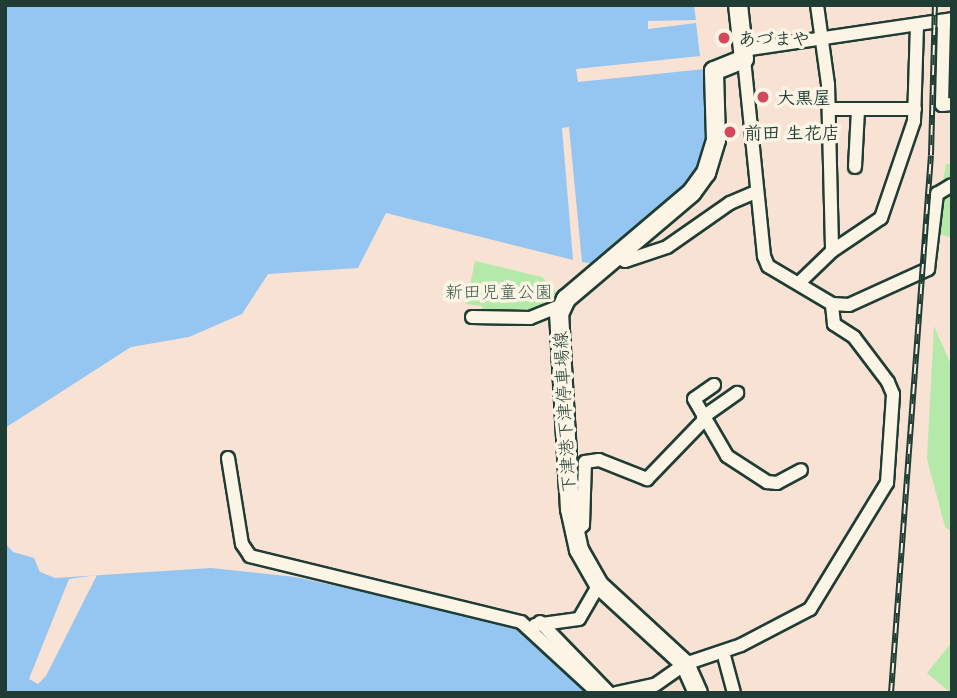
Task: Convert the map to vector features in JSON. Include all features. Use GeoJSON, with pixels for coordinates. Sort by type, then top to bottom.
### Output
{"type":"FeatureCollection","features":[{"type":"Feature","properties":{"kind":"main road"},"geometry":{"type":"LineString","coordinates":[[738,5],[744,55]]}},
{"type":"Feature","properties":{"kind":"main road","name":"下津港下津停車場線"},"geometry":{"type":"LineString","coordinates":[[698,693],[685,664],[599,585],[574,533],[561,306],[701,182],[716,139],[714,71],[744,55]]}},
{"type":"Feature","properties":{"kind":"street"},"geometry":{"type":"LineString","coordinates":[[817,5],[829,109],[832,251]]}},
{"type":"Feature","properties":{"kind":"street"},"geometry":{"type":"LineString","coordinates":[[952,104],[942,105],[948,20],[821,38],[744,55],[756,192],[768,266],[800,282],[832,304],[849,305],[929,269],[937,194],[952,184]]}},
{"type":"Feature","properties":{"kind":"street"},"geometry":{"type":"LineString","coordinates":[[800,282],[832,251],[881,218],[915,109],[917,25]]}},
{"type":"Feature","properties":{"kind":"street"},"geometry":{"type":"LineString","coordinates":[[829,109],[915,109]]}},
{"type":"Feature","properties":{"kind":"street"},"geometry":{"type":"LineString","coordinates":[[855,167],[858,109]]}},
{"type":"Feature","properties":{"kind":"street"},"geometry":{"type":"LineString","coordinates":[[617,256],[625,261],[667,247],[730,203],[756,192]]}},
{"type":"Feature","properties":{"kind":"street"},"geometry":{"type":"LineString","coordinates":[[616,693],[655,685],[685,664],[723,652],[810,609],[887,483],[893,394],[854,337],[834,324],[832,304]]}},
{"type":"Feature","properties":{"kind":"street"},"geometry":{"type":"LineString","coordinates":[[472,317],[530,318],[561,306]]}},
{"type":"Feature","properties":{"kind":"street"},"geometry":{"type":"LineString","coordinates":[[714,385],[694,397],[722,450],[753,477],[777,483],[801,470]]}},
{"type":"Feature","properties":{"kind":"street"},"geometry":{"type":"LineString","coordinates":[[574,533],[583,524],[585,461],[598,460],[648,479],[704,418],[737,393]]}},
{"type":"Feature","properties":{"kind":"street"},"geometry":{"type":"LineString","coordinates":[[228,458],[242,544],[250,556],[535,625],[579,619],[599,585]]}},
{"type":"Feature","properties":{"kind":"street"},"geometry":{"type":"LineString","coordinates":[[535,625],[598,693]]}},
{"type":"Feature","properties":{"kind":"street"},"geometry":{"type":"LineString","coordinates":[[535,625],[609,693]]}},
{"type":"Feature","properties":{"kind":"street"},"geometry":{"type":"LineString","coordinates":[[723,652],[734,693]]}},
{"type":"Feature","properties":{"kind":"green space"},"geometry":{"type":"Polygon","coordinates":[[[952,163],[952,238],[934,232],[946,164],[952,163]]]}},
{"type":"Feature","properties":{"kind":"green space","name":"新田児童公園"},"geometry":{"type":"Polygon","coordinates":[[[475,261],[542,277],[562,298],[529,315],[483,315],[482,306],[466,304],[475,261]]]}},
{"type":"Feature","properties":{"kind":"green space"},"geometry":{"type":"Polygon","coordinates":[[[934,326],[952,367],[952,532],[945,527],[927,459],[934,326]]]}},
{"type":"Feature","properties":{"kind":"green space"},"geometry":{"type":"Polygon","coordinates":[[[952,642],[952,693],[951,693],[927,673],[952,642]]]}},
{"type":"Feature","properties":{"kind":"water"},"geometry":{"type":"Polygon","coordinates":[[[5,5],[694,5],[696,20],[648,21],[648,29],[696,23],[700,56],[576,69],[578,82],[705,69],[709,146],[691,184],[595,264],[582,262],[569,127],[562,128],[573,260],[386,213],[358,268],[268,274],[242,314],[189,337],[131,347],[5,428],[5,5]]]}},
{"type":"Feature","properties":{"kind":"water"},"geometry":{"type":"Polygon","coordinates":[[[5,543],[13,552],[34,558],[40,572],[55,578],[211,568],[295,577],[523,626],[586,693],[5,693],[5,543]]]}},
{"type":"Feature","properties":{"kind":"pier"},"geometry":{"type":"Polygon","coordinates":[[[97,575],[46,676],[38,684],[29,679],[69,579],[97,575]]]}},
{"type":"Feature","properties":{"kind":"railway"},"geometry":{"type":"LineString","coordinates":[[891,693],[931,155],[935,5]]}},
{"type":"Feature","properties":{"kind":"place","name":"あづまや"},"geometry":{"type":"Point","coordinates":[724,38]}},
{"type":"Feature","properties":{"kind":"place","name":"大黒屋"},"geometry":{"type":"Point","coordinates":[763,97]}},
{"type":"Feature","properties":{"kind":"place","name":"前田 生花店"},"geometry":{"type":"Point","coordinates":[730,132]}}]}
